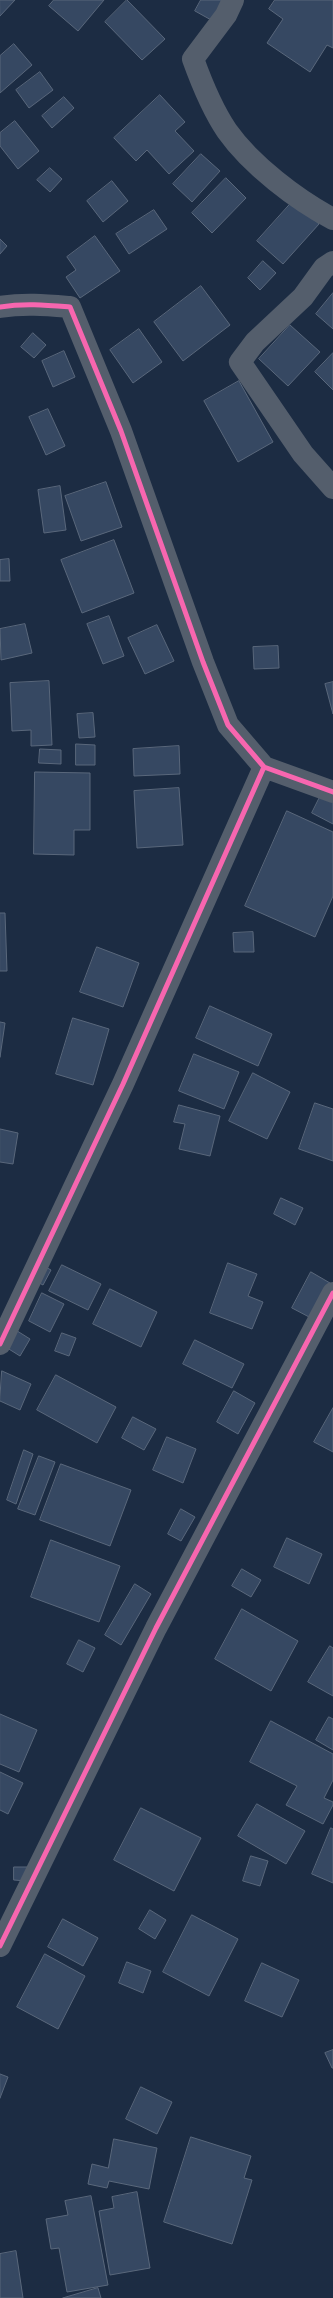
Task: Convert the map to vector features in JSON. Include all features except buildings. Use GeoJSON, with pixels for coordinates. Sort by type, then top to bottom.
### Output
{"type":"FeatureCollection","features":[{"type":"Feature","properties":{"kind":"street"},"geometry":{"type":"LineString","coordinates":[[234,0],[226,14],[193,59],[206,94],[228,132],[270,177],[333,219]]}},
{"type":"Feature","properties":{"kind":"street"},"geometry":{"type":"LineString","coordinates":[[333,262],[324,268],[303,297],[255,342],[240,362],[303,454],[333,488]]}},
{"type":"Feature","properties":{"kind":"street"},"geometry":{"type":"LineString","coordinates":[[0,307],[17,304],[70,307],[121,431],[203,662],[228,725],[264,767],[333,792]]}},
{"type":"Feature","properties":{"kind":"street"},"geometry":{"type":"LineString","coordinates":[[0,1344],[123,1084],[264,767]]}},
{"type":"Feature","properties":{"kind":"street"},"geometry":{"type":"LineString","coordinates":[[0,1946],[156,1628],[333,1293]]}},
{"type":"Feature","properties":{"kind":"cycle path"},"geometry":{"type":"LineString","coordinates":[[0,307],[26,305],[70,307],[121,431],[203,662],[228,725],[264,767],[333,792]]}},
{"type":"Feature","properties":{"kind":"cycle path"},"geometry":{"type":"LineString","coordinates":[[0,1344],[123,1084],[264,767]]}},
{"type":"Feature","properties":{"kind":"cycle path"},"geometry":{"type":"LineString","coordinates":[[0,1946],[156,1628],[333,1293]]}}]}
